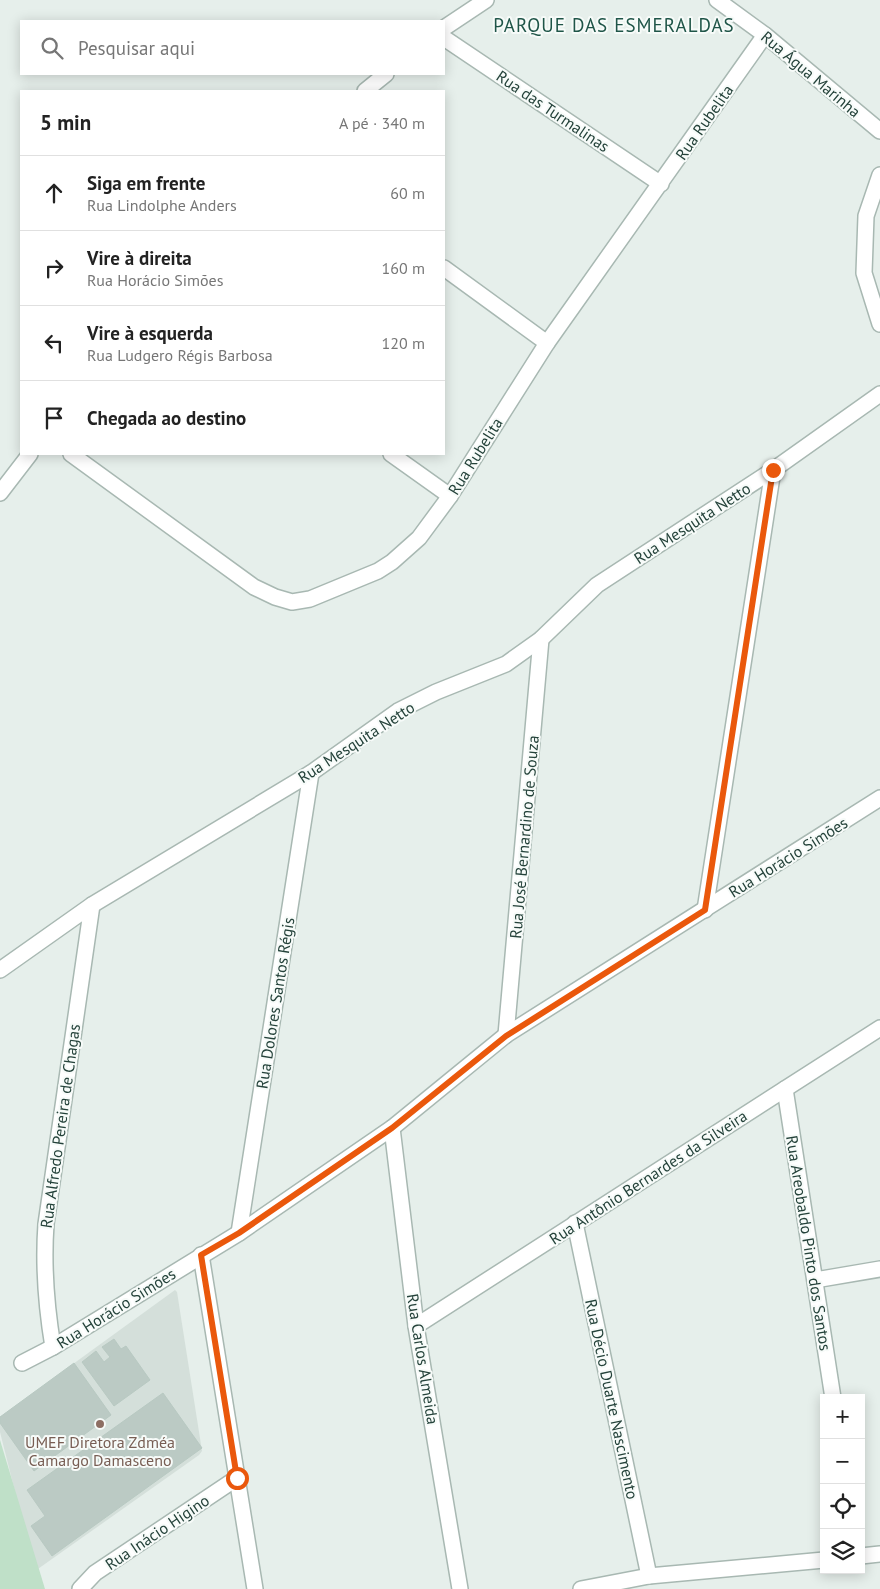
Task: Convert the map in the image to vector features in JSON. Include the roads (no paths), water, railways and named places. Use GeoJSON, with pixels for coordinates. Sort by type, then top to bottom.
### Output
{"type":"FeatureCollection","features":[{"type":"Feature","properties":{"kind":"street"},"geometry":{"type":"LineString","coordinates":[[445,27],[486,0]]}},
{"type":"Feature","properties":{"kind":"street","name":"Rua Água Marinha"},"geometry":{"type":"LineString","coordinates":[[717,0],[765,35],[880,131]]}},
{"type":"Feature","properties":{"kind":"street","name":"Rua Rubelita"},"geometry":{"type":"LineString","coordinates":[[72,455],[254,587],[274,597],[292,602],[326,594],[392,562],[419,538],[450,496],[547,343],[765,35]]}},
{"type":"Feature","properties":{"kind":"street","name":"Rua das Turmalinas"},"geometry":{"type":"LineString","coordinates":[[445,39],[661,184]]}},
{"type":"Feature","properties":{"kind":"street"},"geometry":{"type":"LineString","coordinates":[[366,90],[385,75]]}},
{"type":"Feature","properties":{"kind":"street"},"geometry":{"type":"LineString","coordinates":[[880,175],[866,216],[864,265],[871,301],[880,324]]}},
{"type":"Feature","properties":{"kind":"street"},"geometry":{"type":"LineString","coordinates":[[445,269],[547,343]]}},
{"type":"Feature","properties":{"kind":"street","name":"Rua Mesquita Netto"},"geometry":{"type":"LineString","coordinates":[[0,970],[92,904],[311,773],[398,711],[436,692],[506,664],[541,639],[597,585],[773,470],[880,394]]}},
{"type":"Feature","properties":{"kind":"street"},"geometry":{"type":"LineString","coordinates":[[0,493],[29,455]]}},
{"type":"Feature","properties":{"kind":"street"},"geometry":{"type":"LineString","coordinates":[[393,455],[450,496]]}},
{"type":"Feature","properties":{"kind":"street"},"geometry":{"type":"LineString","coordinates":[[705,910],[773,470]]}},
{"type":"Feature","properties":{"kind":"street","name":"Rua José Bernardino de Souza"},"geometry":{"type":"LineString","coordinates":[[506,1036],[541,639]]}},
{"type":"Feature","properties":{"kind":"street","name":"Rua Dolores Santos Régis"},"geometry":{"type":"LineString","coordinates":[[239,1233],[311,773]]}},
{"type":"Feature","properties":{"kind":"street","name":"Rua Horácio Simões"},"geometry":{"type":"LineString","coordinates":[[22,1363],[53,1347],[239,1233],[392,1128],[506,1036],[705,910],[878,804]]}},
{"type":"Feature","properties":{"kind":"street","name":"Rua Alfredo Pereira de Chagas"},"geometry":{"type":"LineString","coordinates":[[53,1347],[45,1294],[43,1261],[46,1224],[92,904]]}},
{"type":"Feature","properties":{"kind":"street","name":"Rua Antônio Bernardes da Silveira"},"geometry":{"type":"LineString","coordinates":[[416,1326],[880,1028]]}},
{"type":"Feature","properties":{"kind":"street","name":"Rua Areobaldo Pinto dos Santos"},"geometry":{"type":"LineString","coordinates":[[785,1089],[832,1394]]}},
{"type":"Feature","properties":{"kind":"street","name":"Rua Carlos Almeida"},"geometry":{"type":"LineString","coordinates":[[392,1128],[416,1326],[460,1589]]}},
{"type":"Feature","properties":{"kind":"street","name":"Rua Décio Duarte Nascimento"},"geometry":{"type":"LineString","coordinates":[[575,1223],[648,1576]]}},
{"type":"Feature","properties":{"kind":"street"},"geometry":{"type":"LineString","coordinates":[[201,1255],[255,1589]]}},
{"type":"Feature","properties":{"kind":"street"},"geometry":{"type":"LineString","coordinates":[[815,1280],[880,1269]]}},
{"type":"Feature","properties":{"kind":"street","name":"Rua Inácio Higino"},"geometry":{"type":"LineString","coordinates":[[80,1589],[95,1573],[237,1478]]}},
{"type":"Feature","properties":{"kind":"street"},"geometry":{"type":"LineString","coordinates":[[865,1556],[880,1554]]}},
{"type":"Feature","properties":{"kind":"street"},"geometry":{"type":"LineString","coordinates":[[581,1589],[648,1576],[820,1560]]}},
{"type":"Feature","properties":{"kind":"place","name":"UMEF Diretora Zdméa Camargo Damasceno"},"geometry":{"type":"Point","coordinates":[100,1424]}},
{"type":"Feature","properties":{"kind":"district","name":"PARQUE DAS ESMERALDAS"},"geometry":{"type":"Point","coordinates":[614,25]}}]}
